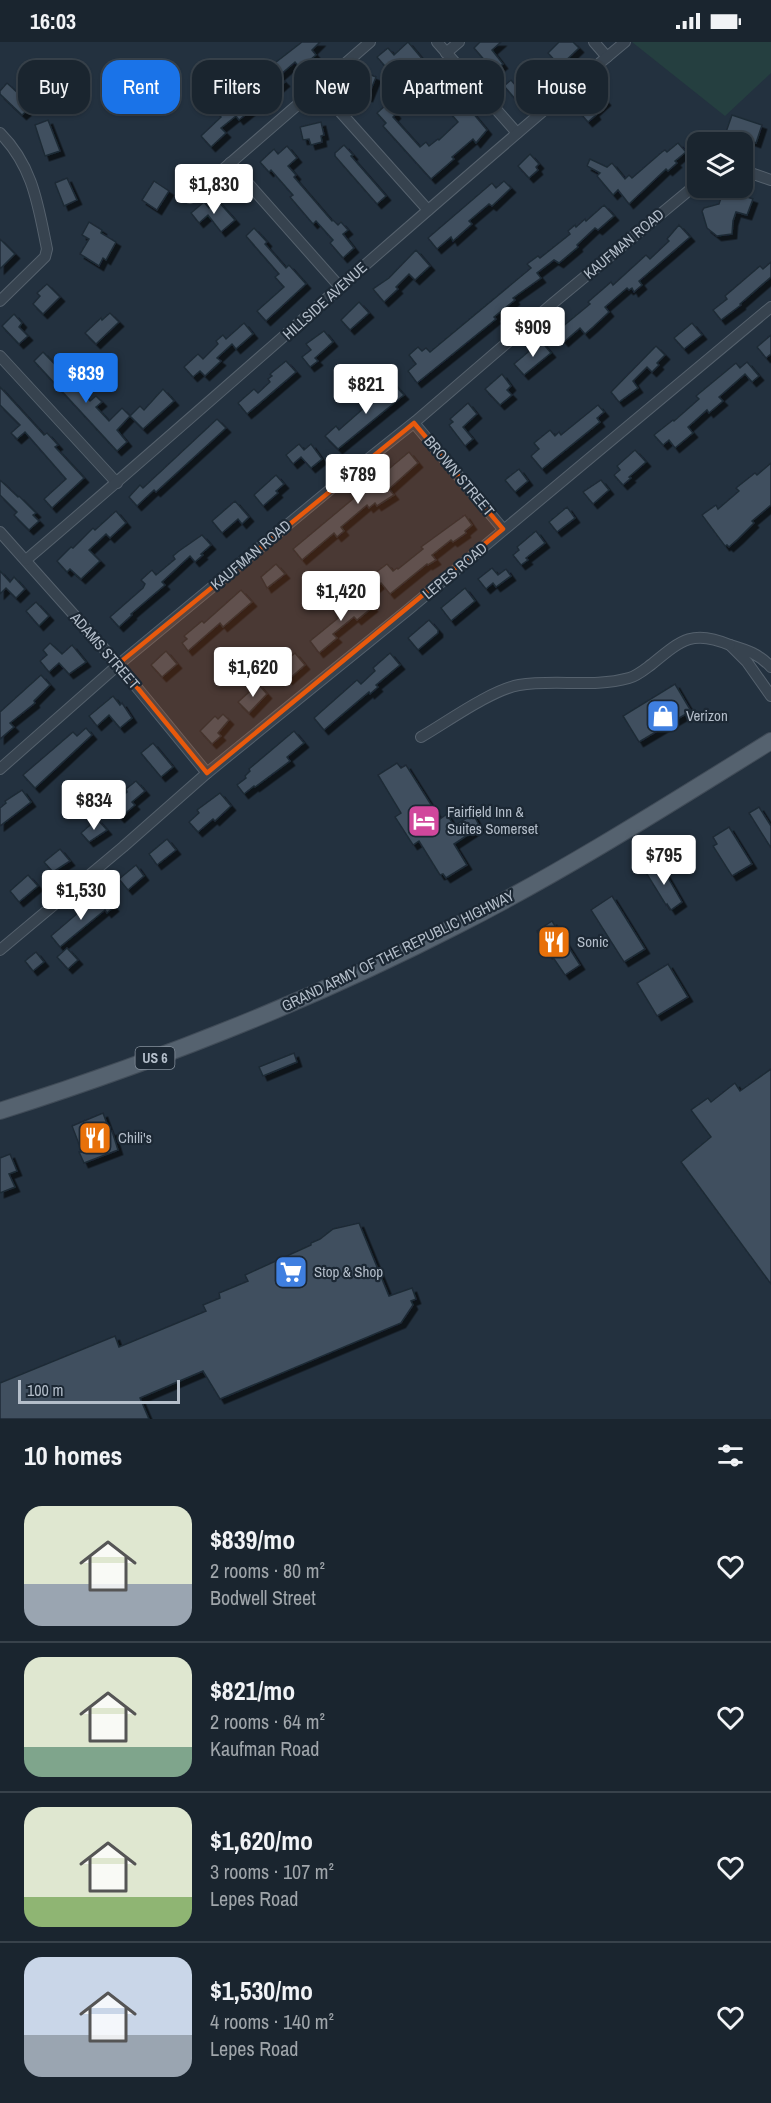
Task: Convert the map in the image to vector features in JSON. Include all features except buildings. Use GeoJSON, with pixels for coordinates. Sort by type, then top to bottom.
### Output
{"type":"FeatureCollection","features":[{"type":"Feature","properties":{"kind":"main road","name":"GRAND ARMY OF THE REPUBLIC HIGHWAY"},"geometry":{"type":"LineString","coordinates":[[0,1111],[193,1044],[297,1001],[456,927],[544,879],[771,741]]}},
{"type":"Feature","properties":{"kind":"street"},"geometry":{"type":"LineString","coordinates":[[348,60],[370,42]]}},
{"type":"Feature","properties":{"kind":"street"},"geometry":{"type":"LineString","coordinates":[[436,42],[517,133]]}},
{"type":"Feature","properties":{"kind":"street"},"geometry":{"type":"LineString","coordinates":[[446,53],[459,42]]}},
{"type":"Feature","properties":{"kind":"street"},"geometry":{"type":"LineString","coordinates":[[594,42],[607,57]]}},
{"type":"Feature","properties":{"kind":"street","name":"HILLSIDE AVENUE"},"geometry":{"type":"LineString","coordinates":[[26,560],[517,133],[625,42]]}},
{"type":"Feature","properties":{"kind":"street"},"geometry":{"type":"LineString","coordinates":[[190,198],[294,106]]}},
{"type":"Feature","properties":{"kind":"street"},"geometry":{"type":"LineString","coordinates":[[342,114],[428,210]]}},
{"type":"Feature","properties":{"kind":"street"},"geometry":{"type":"LineString","coordinates":[[0,133],[19,155],[35,192],[47,249],[45,257],[0,301]]}},
{"type":"Feature","properties":{"kind":"street"},"geometry":{"type":"LineString","coordinates":[[230,163],[340,287]]}},
{"type":"Feature","properties":{"kind":"street"},"geometry":{"type":"LineString","coordinates":[[753,174],[771,180]]}},
{"type":"Feature","properties":{"kind":"street","name":"KAUFMAN ROAD"},"geometry":{"type":"LineString","coordinates":[[0,769],[118,664],[414,423],[687,192]]}},
{"type":"Feature","properties":{"kind":"street","name":"LEPES ROAD"},"geometry":{"type":"LineString","coordinates":[[0,950],[123,848],[207,773],[321,683],[771,307]]}},
{"type":"Feature","properties":{"kind":"street"},"geometry":{"type":"LineString","coordinates":[[0,356],[117,483]]}},
{"type":"Feature","properties":{"kind":"street","name":"BROWN STREET"},"geometry":{"type":"LineString","coordinates":[[414,423],[503,529]]}},
{"type":"Feature","properties":{"kind":"street","name":"ADAMS STREET"},"geometry":{"type":"LineString","coordinates":[[0,532],[118,664],[207,773]]}},
{"type":"Feature","properties":{"kind":"street"},"geometry":{"type":"LineString","coordinates":[[421,736],[493,694],[515,686],[536,682],[616,681],[632,677],[687,639],[695,637],[710,637],[751,651],[771,667]]}},
{"type":"Feature","properties":{"kind":"street"},"geometry":{"type":"LineString","coordinates":[[730,645],[747,662],[771,696]]}},
{"type":"Feature","properties":{"kind":"highlighted area"},"geometry":{"type":"Polygon","coordinates":[[[414,423],[503,529],[207,773],[118,664],[414,423]]]}},
{"type":"Feature","properties":{"kind":"green space"},"geometry":{"type":"Polygon","coordinates":[[[632,42],[771,42],[771,73],[725,116],[632,42]]]}},
{"type":"Feature","properties":{"kind":"place","name":"Verizon"},"geometry":{"type":"Point","coordinates":[663,716]}},
{"type":"Feature","properties":{"kind":"place","name":"Fairfield Inn & Suites Somerset"},"geometry":{"type":"Point","coordinates":[424,821]}},
{"type":"Feature","properties":{"kind":"place","name":"Sonic"},"geometry":{"type":"Point","coordinates":[554,942]}},
{"type":"Feature","properties":{"kind":"place","name":"Chili's"},"geometry":{"type":"Point","coordinates":[95,1138]}},
{"type":"Feature","properties":{"kind":"place","name":"Stop & Shop"},"geometry":{"type":"Point","coordinates":[291,1272]}}]}
